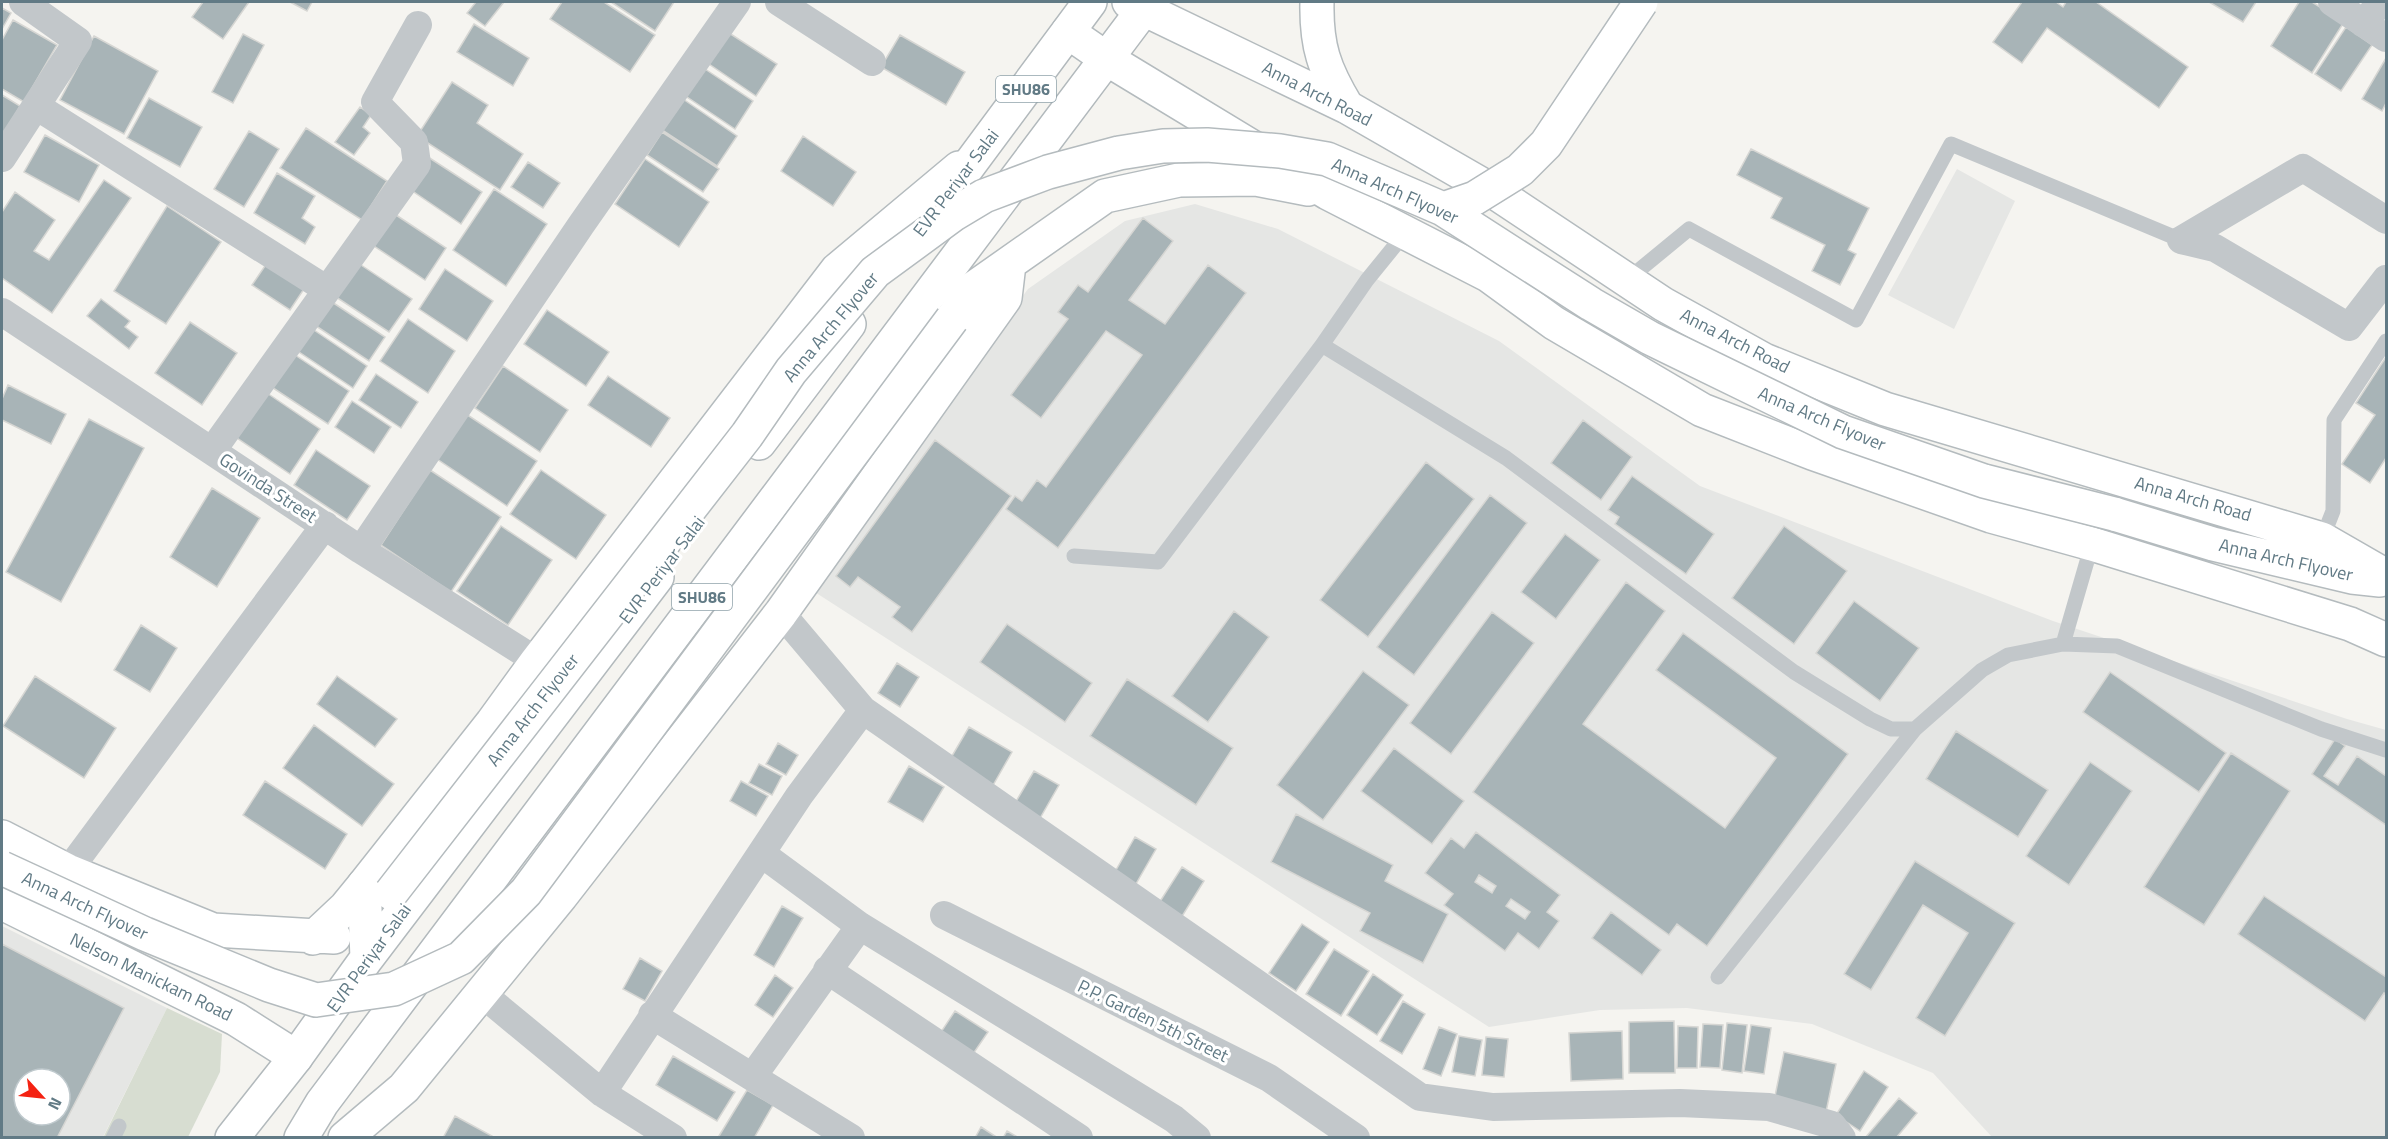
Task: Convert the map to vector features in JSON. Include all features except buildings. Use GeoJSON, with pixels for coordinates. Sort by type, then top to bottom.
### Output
{"type":"FeatureCollection","features":[{"type":"Feature","properties":{"kind":"main road","name":"EVR Periyar Salai"},"geometry":{"type":"LineString","coordinates":[[232,1137],[296,1057],[367,958],[985,146],[1090,2]]}},
{"type":"Feature","properties":{"kind":"main road"},"geometry":{"type":"LineString","coordinates":[[1317,2],[1320,47],[1328,76],[1347,107]]}},
{"type":"Feature","properties":{"kind":"main road"},"geometry":{"type":"LineString","coordinates":[[1443,209],[1484,193],[1520,170],[1546,144],[1641,2]]}},
{"type":"Feature","properties":{"kind":"main road","name":"Anna Arch Road"},"geometry":{"type":"LineString","coordinates":[[1140,4],[1347,107],[1493,191],[1663,304],[1764,360],[1885,410],[2322,539],[2386,578]]}},
{"type":"Feature","properties":{"kind":"main road","name":"SHU86"},"geometry":{"type":"LineString","coordinates":[[301,1137],[329,1094],[1107,59],[1140,4]]}},
{"type":"Feature","properties":{"kind":"main road"},"geometry":{"type":"LineString","coordinates":[[1068,32],[1107,59],[1328,193],[1488,275],[1554,323],[1702,410],[1812,453],[1991,516],[2092,544],[2350,624],[2386,640]]}},
{"type":"Feature","properties":{"kind":"main road","name":"Anna Arch Flyover"},"geometry":{"type":"LineString","coordinates":[[375,901],[747,435],[791,371],[875,272],[954,214],[984,196],[1070,166],[1119,153],[1163,146],[1207,145],[1280,151],[1327,159],[1443,209],[1591,304],[1650,338],[1843,432],[1984,481],[2114,514],[2213,544],[2352,577],[2386,578]]}},
{"type":"Feature","properties":{"kind":"main road"},"geometry":{"type":"LineString","coordinates":[[2,837],[68,871],[213,930],[313,938],[332,938],[351,932],[375,901],[492,723],[537,661],[837,270],[985,146]]}},
{"type":"Feature","properties":{"kind":"main road"},"geometry":{"type":"LineString","coordinates":[[1406,232],[1442,162]]}},
{"type":"Feature","properties":{"kind":"main road"},"geometry":{"type":"LineString","coordinates":[[345,1137],[404,1088],[561,896],[782,613],[1005,298],[1009,264],[1105,196],[1179,180],[1234,179],[1256,179],[1328,193]]}},
{"type":"Feature","properties":{"kind":"main road"},"geometry":{"type":"LineString","coordinates":[[1488,275],[1528,214]]}},
{"type":"Feature","properties":{"kind":"main road"},"geometry":{"type":"LineString","coordinates":[[971,290],[972,238]]}},
{"type":"Feature","properties":{"kind":"main road","name":"Anna Arch Flyover"},"geometry":{"type":"LineString","coordinates":[[2,868],[145,934],[269,985],[315,1000],[394,989],[461,958],[526,892],[952,319],[971,290],[1009,264]]}},
{"type":"Feature","properties":{"kind":"main road"},"geometry":{"type":"LineString","coordinates":[[367,958],[375,901]]}},
{"type":"Feature","properties":{"kind":"main road","name":"Nelson Manickam Road"},"geometry":{"type":"LineString","coordinates":[[2,903],[236,1018],[296,1057]]}},
{"type":"Feature","properties":{"kind":"main road"},"geometry":{"type":"LineString","coordinates":[[181,992],[213,930]]}},
{"type":"Feature","properties":{"kind":"street"},"geometry":{"type":"LineString","coordinates":[[2,158],[78,41],[23,2]]}},
{"type":"Feature","properties":{"kind":"street"},"geometry":{"type":"LineString","coordinates":[[361,550],[581,225],[737,2]]}},
{"type":"Feature","properties":{"kind":"street"},"geometry":{"type":"LineString","coordinates":[[779,2],[872,62]]}},
{"type":"Feature","properties":{"kind":"street"},"geometry":{"type":"LineString","coordinates":[[2332,2],[2377,21]]}},
{"type":"Feature","properties":{"kind":"street"},"geometry":{"type":"LineString","coordinates":[[212,451],[417,164],[414,142],[375,102],[418,25]]}},
{"type":"Feature","properties":{"kind":"street"},"geometry":{"type":"LineString","coordinates":[[36,106],[326,289]]}},
{"type":"Feature","properties":{"kind":"street"},"geometry":{"type":"LineString","coordinates":[[2181,240],[2302,168],[2386,220]]}},
{"type":"Feature","properties":{"kind":"street"},"geometry":{"type":"LineString","coordinates":[[2181,240],[2215,248],[2349,327],[2386,279]]}},
{"type":"Feature","properties":{"kind":"street","name":"Govinda Street"},"geometry":{"type":"LineString","coordinates":[[2,312],[361,550],[537,661]]}},
{"type":"Feature","properties":{"kind":"street"},"geometry":{"type":"LineString","coordinates":[[68,871],[325,525]]}},
{"type":"Feature","properties":{"kind":"street"},"geometry":{"type":"LineString","coordinates":[[782,613],[863,710],[1420,1097],[1493,1107],[1680,1102],[1769,1107],[1831,1133]]}},
{"type":"Feature","properties":{"kind":"street"},"geometry":{"type":"LineString","coordinates":[[602,1093],[799,796],[863,710]]}},
{"type":"Feature","properties":{"kind":"street"},"geometry":{"type":"LineString","coordinates":[[762,854],[860,926],[1174,1119],[1197,1137]]}},
{"type":"Feature","properties":{"kind":"street","name":"P.P. Garden 5th Street"},"geometry":{"type":"LineString","coordinates":[[944,915],[1269,1078],[1356,1137]]}},
{"type":"Feature","properties":{"kind":"street"},"geometry":{"type":"LineString","coordinates":[[753,1076],[860,926]]}},
{"type":"Feature","properties":{"kind":"street"},"geometry":{"type":"LineString","coordinates":[[827,970],[1078,1137]]}},
{"type":"Feature","properties":{"kind":"street"},"geometry":{"type":"LineString","coordinates":[[481,993],[602,1093],[673,1137]]}},
{"type":"Feature","properties":{"kind":"street"},"geometry":{"type":"LineString","coordinates":[[652,1015],[851,1137]]}},
{"type":"Feature","properties":{"kind":"lane"},"geometry":{"type":"LineString","coordinates":[[1627,280],[1689,229],[1856,320],[1951,144],[2181,240]]}},
{"type":"Feature","properties":{"kind":"lane"},"geometry":{"type":"LineString","coordinates":[[1074,556],[1158,562],[1322,345],[1367,280],[1406,232]]}},
{"type":"Feature","properties":{"kind":"lane"},"geometry":{"type":"LineString","coordinates":[[2322,539],[2333,511],[2334,420],[2386,341]]}},
{"type":"Feature","properties":{"kind":"lane"},"geometry":{"type":"LineString","coordinates":[[1322,345],[1506,458],[1794,672],[1891,729],[1915,729]]}},
{"type":"Feature","properties":{"kind":"lane"},"geometry":{"type":"LineString","coordinates":[[2063,644],[2092,544]]}},
{"type":"Feature","properties":{"kind":"lane"},"geometry":{"type":"LineString","coordinates":[[1718,977],[1915,729],[1982,670],[2008,655],[2063,644],[2117,646],[2321,729],[2386,750]]}},
{"type":"Feature","properties":{"kind":"shaded area"},"geometry":{"type":"Polygon","coordinates":[[[1957,169],[2015,201],[1954,329],[1888,295],[1957,169]]]}},
{"type":"Feature","properties":{"kind":"shaded area"},"geometry":{"type":"Polygon","coordinates":[[[1195,204],[1278,229],[1499,341],[1700,486],[2053,621],[2386,730],[2386,1137],[1992,1137],[1933,1073],[1812,1024],[1687,1008],[1600,1010],[1489,1027],[807,587],[1028,289],[1125,221],[1195,204]]]}},
{"type":"Feature","properties":{"kind":"shaded area"},"geometry":{"type":"Polygon","coordinates":[[[2,926],[167,1008],[103,1137],[2,1137],[2,926]]]}},
{"type":"Feature","properties":{"kind":"shaded area"},"geometry":{"type":"Polygon","coordinates":[[[167,1008],[222,1034],[220,1072],[188,1137],[103,1138],[167,1008]]]}}]}
